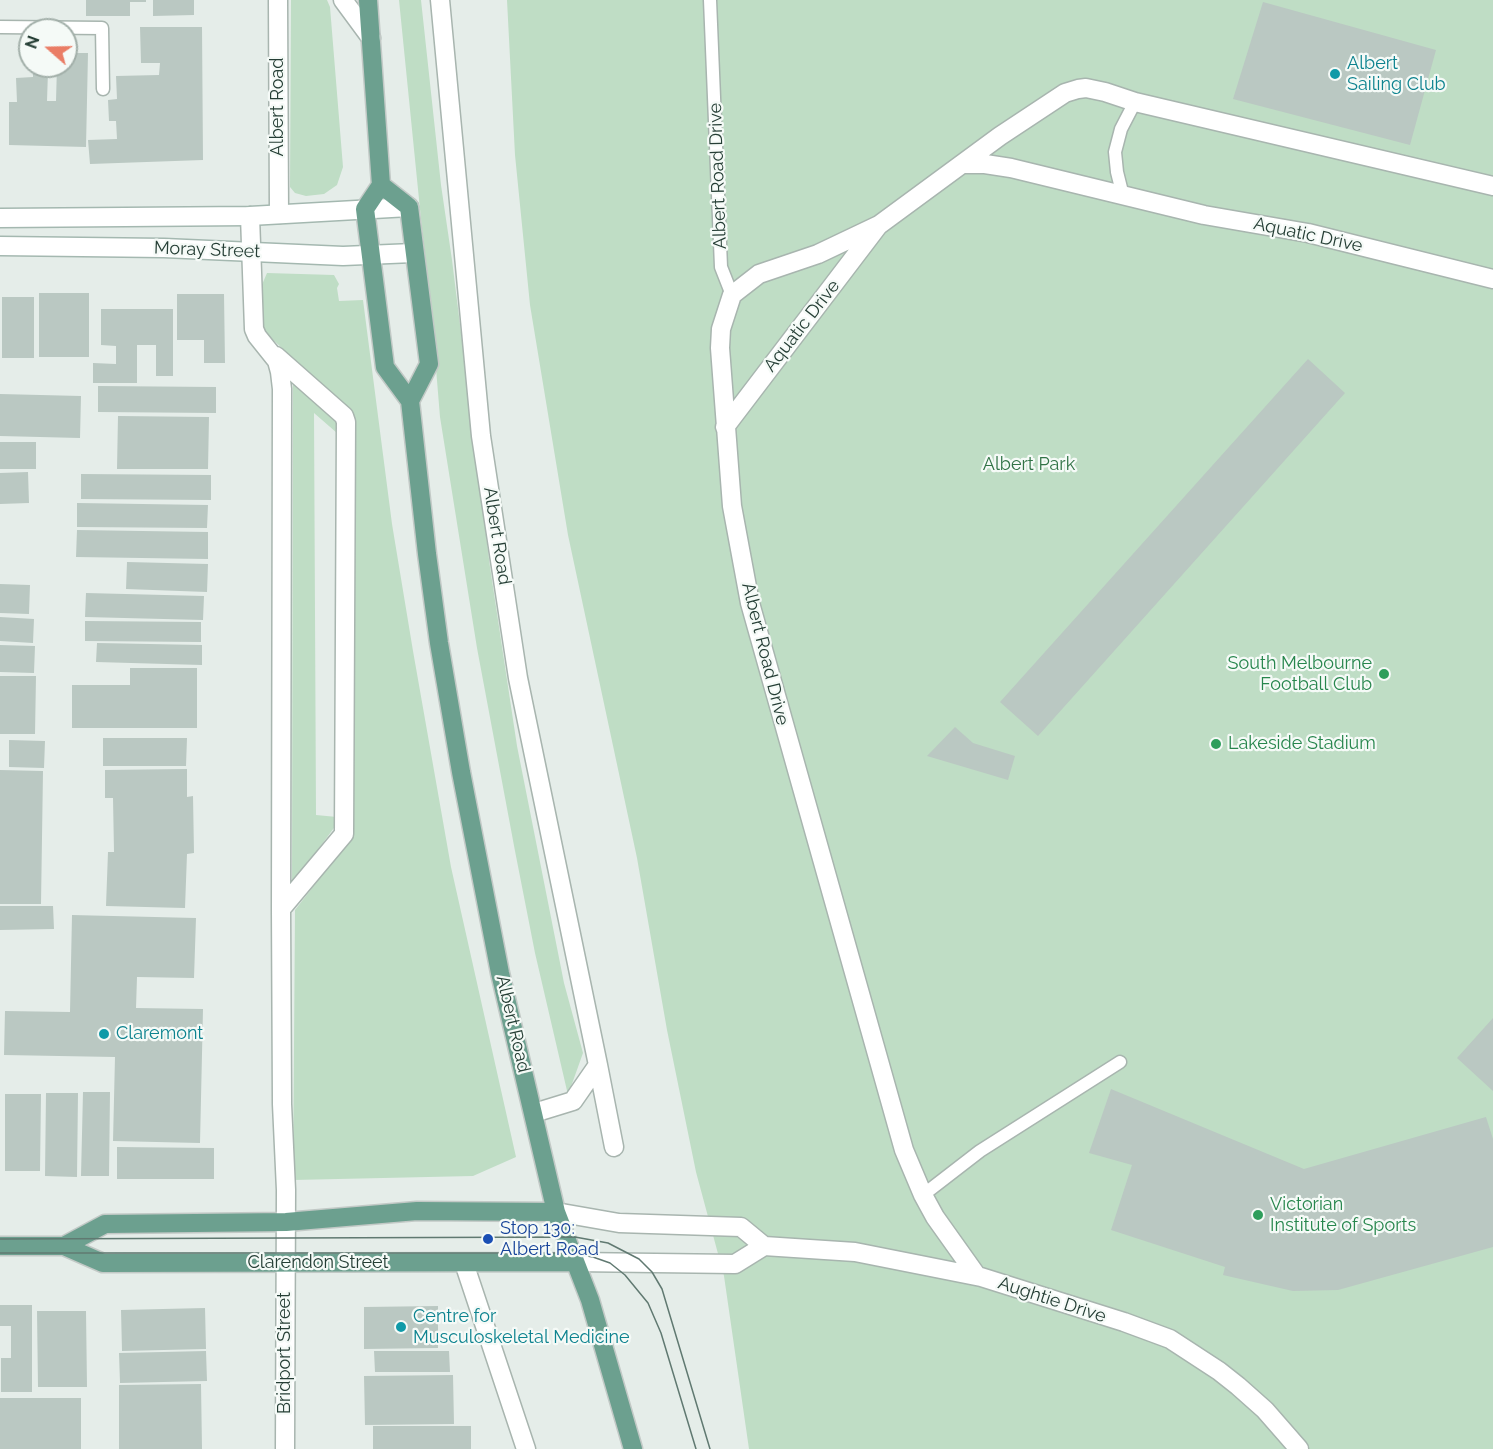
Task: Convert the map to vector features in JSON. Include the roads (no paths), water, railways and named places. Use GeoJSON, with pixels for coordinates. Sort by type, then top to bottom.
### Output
{"type":"FeatureCollection","features":[{"type":"Feature","properties":{"kind":"main road"},"geometry":{"type":"LineString","coordinates":[[366,209],[381,185],[368,0]]}},
{"type":"Feature","properties":{"kind":"main road"},"geometry":{"type":"LineString","coordinates":[[381,185],[409,207],[413,253],[429,364],[410,401]]}},
{"type":"Feature","properties":{"kind":"main road","name":"Albert Road"},"geometry":{"type":"LineString","coordinates":[[366,209],[385,367],[410,401],[433,601],[461,772],[500,973],[556,1212],[590,1300],[633,1449]]}},
{"type":"Feature","properties":{"kind":"main road","name":"Clarendon Street"},"geometry":{"type":"LineString","coordinates":[[64,1246],[105,1224],[286,1222],[417,1211],[556,1212]]}},
{"type":"Feature","properties":{"kind":"main road","name":"Clarendon Street"},"geometry":{"type":"LineString","coordinates":[[0,1246],[64,1246],[103,1263],[575,1262]]}},
{"type":"Feature","properties":{"kind":"street","name":"Albert Road"},"geometry":{"type":"LineString","coordinates":[[278,0],[279,214]]}},
{"type":"Feature","properties":{"kind":"street"},"geometry":{"type":"LineString","coordinates":[[343,0],[371,38]]}},
{"type":"Feature","properties":{"kind":"street","name":"Albert Road"},"geometry":{"type":"LineString","coordinates":[[440,0],[481,436],[518,678],[614,1147]]}},
{"type":"Feature","properties":{"kind":"street","name":"Aquatic Drive"},"geometry":{"type":"LineString","coordinates":[[732,295],[759,274],[818,254],[879,225],[1000,136],[1065,93],[1086,88],[1135,102],[1493,186]]}},
{"type":"Feature","properties":{"kind":"street","name":"Aquatic Drive"},"geometry":{"type":"LineString","coordinates":[[964,164],[1011,168],[1204,215],[1308,233],[1493,279]]}},
{"type":"Feature","properties":{"kind":"street","name":"Moray Street"},"geometry":{"type":"LineString","coordinates":[[0,218],[250,216],[409,207]]}},
{"type":"Feature","properties":{"kind":"street"},"geometry":{"type":"LineString","coordinates":[[250,216],[256,336],[344,416],[346,422],[344,834],[280,909]]}},
{"type":"Feature","properties":{"kind":"street","name":"Aquatic Drive"},"geometry":{"type":"LineString","coordinates":[[725,427],[879,225]]}},
{"type":"Feature","properties":{"kind":"street","name":"Moray Street"},"geometry":{"type":"LineString","coordinates":[[0,246],[164,248],[371,255],[413,253]]}},
{"type":"Feature","properties":{"kind":"street","name":"Albert Road Drive"},"geometry":{"type":"LineString","coordinates":[[732,295],[721,329],[725,427],[732,506],[750,603],[896,1127],[923,1196],[977,1276]]}},
{"type":"Feature","properties":{"kind":"street"},"geometry":{"type":"LineString","coordinates":[[271,351],[280,372],[282,395],[280,909],[286,1222]]}},
{"type":"Feature","properties":{"kind":"street"},"geometry":{"type":"LineString","coordinates":[[534,1113],[573,1101],[598,1065]]}},
{"type":"Feature","properties":{"kind":"street"},"geometry":{"type":"LineString","coordinates":[[556,1212],[619,1223],[741,1227],[764,1246],[735,1264],[575,1262]]}},
{"type":"Feature","properties":{"kind":"street","name":"Bridport Street"},"geometry":{"type":"LineString","coordinates":[[285,1449],[286,1222]]}},
{"type":"Feature","properties":{"kind":"street","name":"Aughtie Drive"},"geometry":{"type":"LineString","coordinates":[[764,1246],[855,1252],[977,1276],[1124,1322],[1170,1339],[1238,1386],[1265,1410],[1299,1449]]}},
{"type":"Feature","properties":{"kind":"street"},"geometry":{"type":"LineString","coordinates":[[464,1263],[526,1449]]}},
{"type":"Feature","properties":{"kind":"lane","name":"Albert Road Drive"},"geometry":{"type":"LineString","coordinates":[[711,0],[721,267],[732,295]]}},
{"type":"Feature","properties":{"kind":"lane"},"geometry":{"type":"LineString","coordinates":[[0,27],[102,28],[103,89]]}},
{"type":"Feature","properties":{"kind":"lane"},"geometry":{"type":"LineString","coordinates":[[1123,196],[1115,152],[1121,129],[1135,102]]}},
{"type":"Feature","properties":{"kind":"lane"},"geometry":{"type":"LineString","coordinates":[[923,1196],[980,1151],[1120,1062]]}},
{"type":"Feature","properties":{"kind":"tram line"},"geometry":{"type":"LineString","coordinates":[[0,1239],[575,1237],[608,1243],[639,1259],[652,1272],[662,1289],[710,1449]]}},
{"type":"Feature","properties":{"kind":"tram line"},"geometry":{"type":"LineString","coordinates":[[0,1253],[568,1253],[593,1257],[610,1263],[625,1275],[648,1303],[661,1333],[696,1449]]}},
{"type":"Feature","properties":{"kind":"place","name":"Albert Sailing Club"},"geometry":{"type":"Point","coordinates":[1335,74]}},
{"type":"Feature","properties":{"kind":"place","name":"South Melbourne Football Club"},"geometry":{"type":"Point","coordinates":[1384,674]}},
{"type":"Feature","properties":{"kind":"place","name":"Lakeside Stadium"},"geometry":{"type":"Point","coordinates":[1216,744]}},
{"type":"Feature","properties":{"kind":"place","name":"Claremont"},"geometry":{"type":"Point","coordinates":[104,1034]}},
{"type":"Feature","properties":{"kind":"place","name":"Victorian Institute of Sports"},"geometry":{"type":"Point","coordinates":[1258,1215]}},
{"type":"Feature","properties":{"kind":"place","name":"Stop 130: Albert Road"},"geometry":{"type":"Point","coordinates":[488,1239]}},
{"type":"Feature","properties":{"kind":"place","name":"Centre for Musculoskeletal Medicine"},"geometry":{"type":"Point","coordinates":[401,1327]}},
{"type":"Feature","properties":{"kind":"park label","name":"Albert Park"},"geometry":{"type":"Point","coordinates":[1029,465]}}]}
